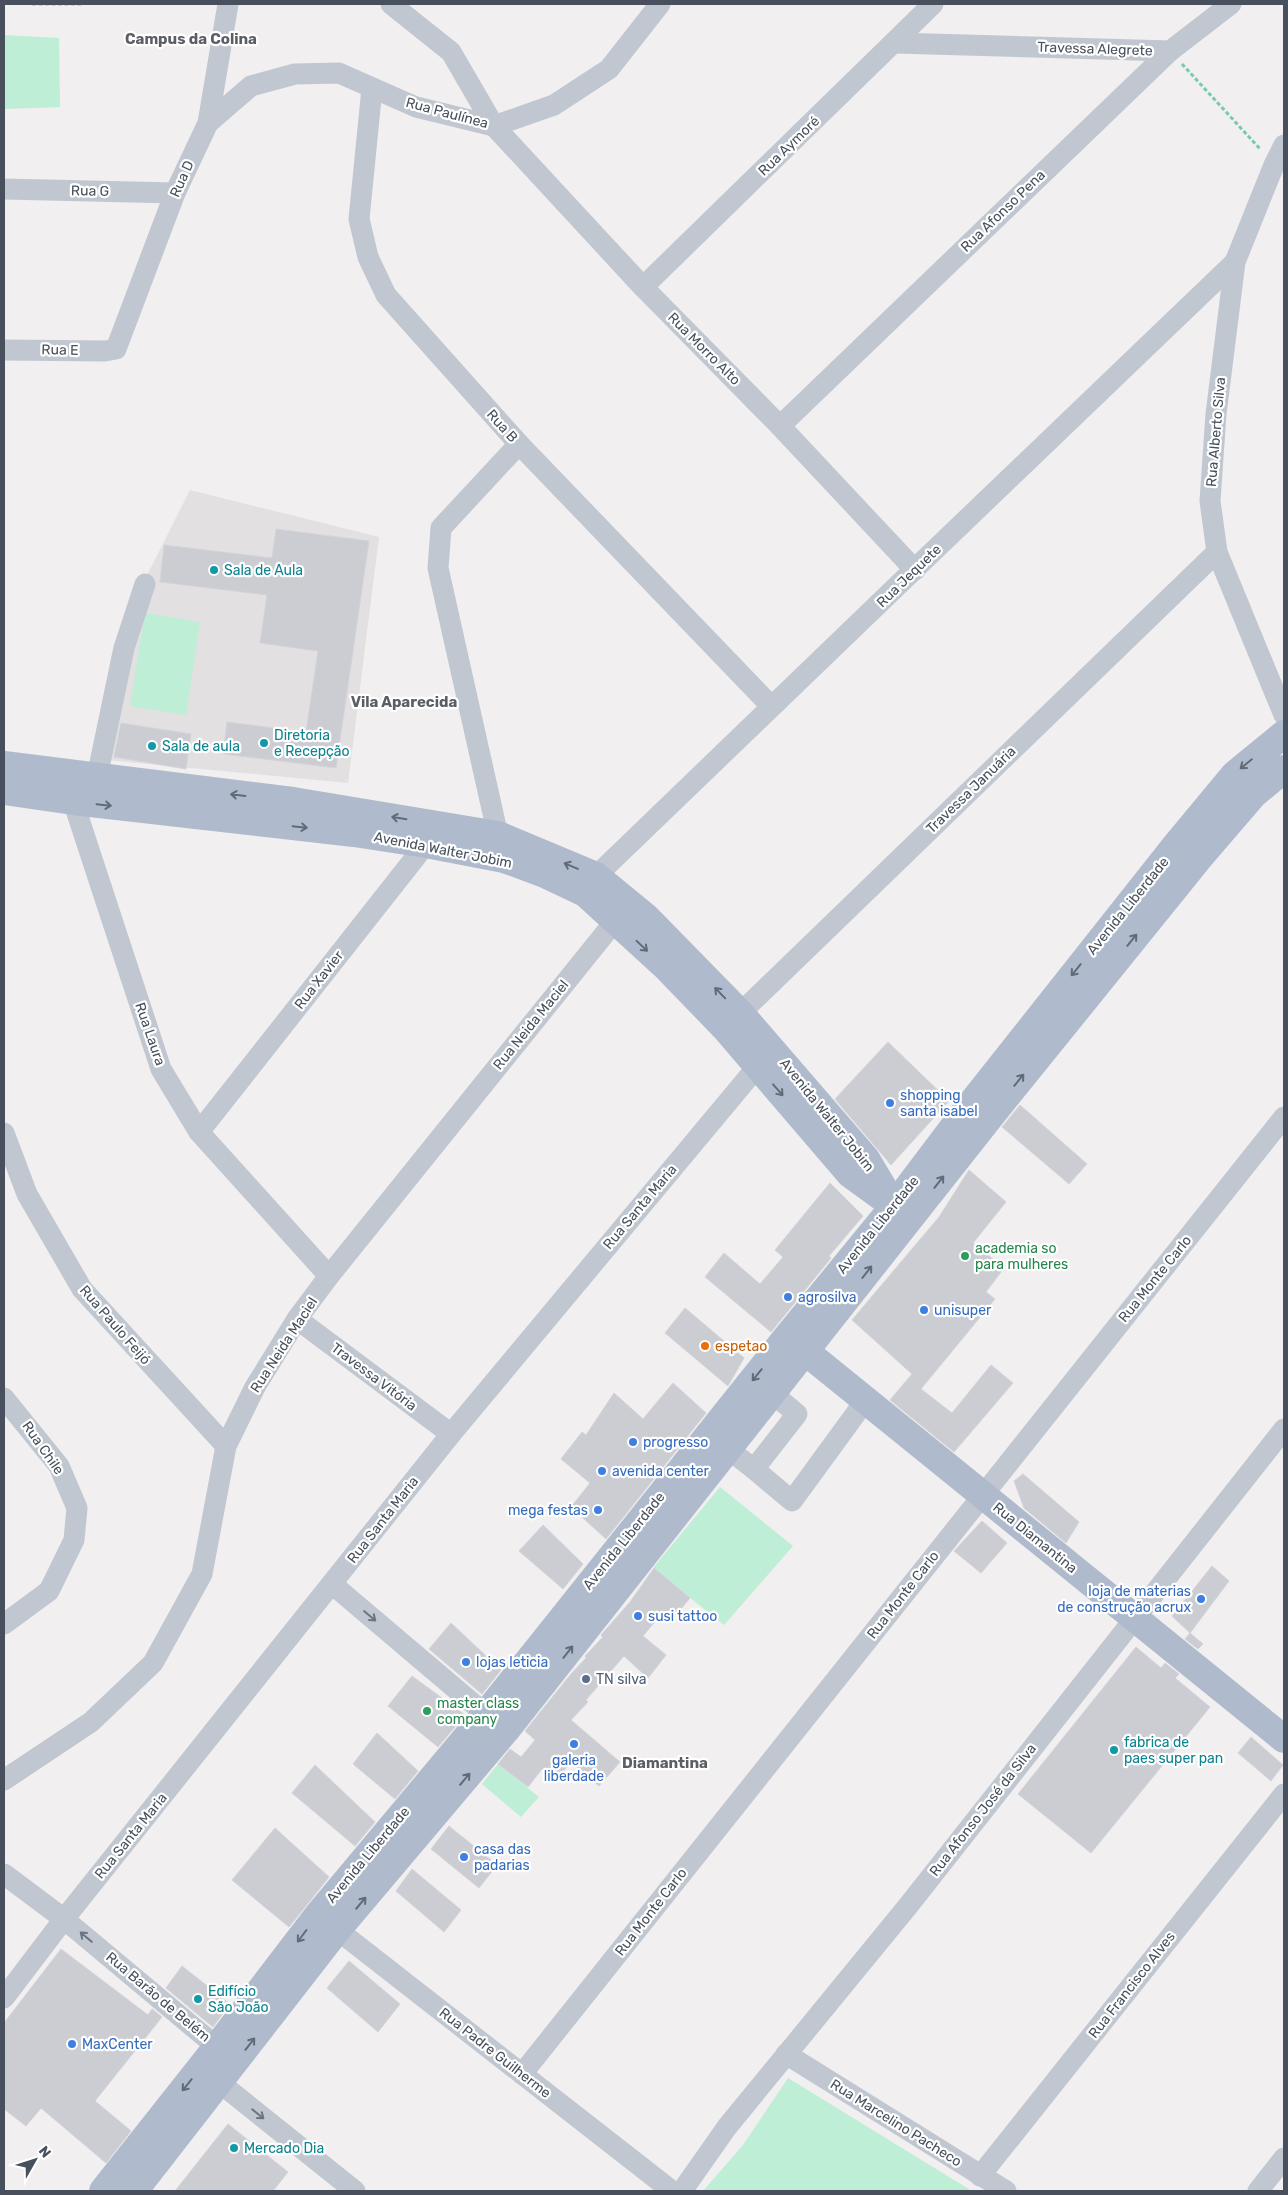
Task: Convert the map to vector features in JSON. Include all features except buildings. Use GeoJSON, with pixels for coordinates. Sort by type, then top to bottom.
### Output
{"type":"FeatureCollection","features":[{"type":"Feature","properties":{"kind":"main road","name":"Avenida Liberdade"},"geometry":{"type":"LineString","coordinates":[[496,1722],[902,1213],[1235,774],[1284,734]]}},
{"type":"Feature","properties":{"kind":"main road","name":"Avenida Walter Jobim"},"geometry":{"type":"LineString","coordinates":[[4,765],[294,801],[426,833],[501,847],[590,884],[646,917],[765,1058],[866,1159],[902,1213]]}},
{"type":"Feature","properties":{"kind":"main road","name":"Avenida Liberdade"},"geometry":{"type":"LineString","coordinates":[[980,1111],[1254,794],[1284,770]]}},
{"type":"Feature","properties":{"kind":"main road","name":"Avenida Walter Jobim"},"geometry":{"type":"LineString","coordinates":[[4,791],[73,801],[354,833],[426,833]]}},
{"type":"Feature","properties":{"kind":"main road","name":"Avenida Walter Jobim"},"geometry":{"type":"LineString","coordinates":[[590,884],[615,921],[667,968],[732,1020]]}},
{"type":"Feature","properties":{"kind":"main road","name":"Avenida Liberdade"},"geometry":{"type":"LineString","coordinates":[[138,2172],[218,2047],[328,1922],[728,1449],[772,1393],[796,1344]]}},
{"type":"Feature","properties":{"kind":"main road","name":"Rua Diamantina"},"geometry":{"type":"LineString","coordinates":[[796,1344],[1284,1739]]}},
{"type":"Feature","properties":{"kind":"main road","name":"Avenida Liberdade"},"geometry":{"type":"LineString","coordinates":[[103,2191],[138,2172],[220,2083],[328,1922]]}},
{"type":"Feature","properties":{"kind":"street","name":"Rua D"},"geometry":{"type":"LineString","coordinates":[[116,349],[175,193],[208,123],[228,4]]}},
{"type":"Feature","properties":{"kind":"street"},"geometry":{"type":"LineString","coordinates":[[391,4],[451,52],[494,126]]}},
{"type":"Feature","properties":{"kind":"street","name":"Rua Paulínea"},"geometry":{"type":"LineString","coordinates":[[208,123],[251,86],[295,74],[339,73],[416,107],[494,126],[554,105],[609,69],[660,4]]}},
{"type":"Feature","properties":{"kind":"street","name":"Rua Aymoré"},"geometry":{"type":"LineString","coordinates":[[643,287],[933,4]]}},
{"type":"Feature","properties":{"kind":"street","name":"Rua Afonso Pena"},"geometry":{"type":"LineString","coordinates":[[780,426],[1170,51],[1231,4]]}},
{"type":"Feature","properties":{"kind":"street","name":"Travessa Alegrete"},"geometry":{"type":"LineString","coordinates":[[895,43],[1170,51]]}},
{"type":"Feature","properties":{"kind":"street","name":"Rua B"},"geometry":{"type":"LineString","coordinates":[[372,88],[359,219],[368,257],[386,295],[519,444],[771,706]]}},
{"type":"Feature","properties":{"kind":"street","name":"Rua Morro Alto"},"geometry":{"type":"LineString","coordinates":[[494,126],[643,287],[780,426],[915,570]]}},
{"type":"Feature","properties":{"kind":"street","name":"Rua Alberto Silva"},"geometry":{"type":"LineString","coordinates":[[1284,145],[1235,262],[1215,424],[1210,501],[1217,552],[1284,716]]}},
{"type":"Feature","properties":{"kind":"street","name":"Rua G"},"geometry":{"type":"LineString","coordinates":[[4,189],[175,193]]}},
{"type":"Feature","properties":{"kind":"street","name":"Rua Jequete"},"geometry":{"type":"LineString","coordinates":[[590,884],[771,706],[1235,262]]}},
{"type":"Feature","properties":{"kind":"street","name":"Rua E"},"geometry":{"type":"LineString","coordinates":[[4,350],[105,351],[116,349]]}},
{"type":"Feature","properties":{"kind":"street"},"geometry":{"type":"LineString","coordinates":[[501,847],[438,568],[441,528],[519,444]]}},
{"type":"Feature","properties":{"kind":"street","name":"Travessa Januária"},"geometry":{"type":"LineString","coordinates":[[732,1020],[1217,552]]}},
{"type":"Feature","properties":{"kind":"street"},"geometry":{"type":"LineString","coordinates":[[97,777],[124,648],[145,584]]}},
{"type":"Feature","properties":{"kind":"street","name":"Rua Laura"},"geometry":{"type":"LineString","coordinates":[[73,801],[161,1069],[199,1132],[329,1276]]}},
{"type":"Feature","properties":{"kind":"street","name":"Rua Xavier"},"geometry":{"type":"LineString","coordinates":[[199,1132],[426,833]]}},
{"type":"Feature","properties":{"kind":"street","name":"Rua Neida Maciel"},"geometry":{"type":"LineString","coordinates":[[4,1780],[91,1722],[153,1663],[202,1574],[226,1446],[255,1387],[297,1319],[329,1276],[615,921]]}},
{"type":"Feature","properties":{"kind":"street","name":"Rua Santa Maria"},"geometry":{"type":"LineString","coordinates":[[4,1998],[64,1919],[451,1434],[765,1058]]}},
{"type":"Feature","properties":{"kind":"street","name":"Rua Monte Carlo"},"geometry":{"type":"LineString","coordinates":[[522,2074],[1284,1117]]}},
{"type":"Feature","properties":{"kind":"street","name":"Rua Paulo Feijó"},"geometry":{"type":"LineString","coordinates":[[4,1133],[27,1194],[82,1289],[226,1446]]}},
{"type":"Feature","properties":{"kind":"street","name":"Travessa Vitória"},"geometry":{"type":"LineString","coordinates":[[297,1319],[451,1434]]}},
{"type":"Feature","properties":{"kind":"street"},"geometry":{"type":"LineString","coordinates":[[754,1470],[798,1414],[772,1393]]}},
{"type":"Feature","properties":{"kind":"street","name":"Rua Chile"},"geometry":{"type":"LineString","coordinates":[[4,1398],[59,1466],[77,1508],[74,1540],[49,1592],[5,1622]]}},
{"type":"Feature","properties":{"kind":"street"},"geometry":{"type":"LineString","coordinates":[[728,1449],[792,1501],[866,1401]]}},
{"type":"Feature","properties":{"kind":"street","name":"Rua Afonso José da Silva"},"geometry":{"type":"LineString","coordinates":[[682,2191],[726,2126],[908,1906],[1284,1429]]}},
{"type":"Feature","properties":{"kind":"street"},"geometry":{"type":"LineString","coordinates":[[332,1584],[496,1722]]}},
{"type":"Feature","properties":{"kind":"street","name":"Rua Francisco Alves"},"geometry":{"type":"LineString","coordinates":[[980,2176],[1284,1794]]}},
{"type":"Feature","properties":{"kind":"street","name":"Rua Barão de Belém"},"geometry":{"type":"LineString","coordinates":[[4,1874],[64,1919],[218,2047],[221,2071],[220,2083]]}},
{"type":"Feature","properties":{"kind":"street","name":"Rua Padre Guilherme"},"geometry":{"type":"LineString","coordinates":[[328,1922],[672,2191]]}},
{"type":"Feature","properties":{"kind":"street","name":"Rua Marcelino Pacheco"},"geometry":{"type":"LineString","coordinates":[[786,2054],[1006,2191]]}},
{"type":"Feature","properties":{"kind":"street"},"geometry":{"type":"LineString","coordinates":[[220,2083],[355,2191]]}},
{"type":"Feature","properties":{"kind":"street"},"geometry":{"type":"LineString","coordinates":[[1258,2191],[1284,2158]]}},
{"type":"Feature","properties":{"kind":"path"},"geometry":{"type":"LineString","coordinates":[[32,4],[81,4]]}},
{"type":"Feature","properties":{"kind":"path","name":"Travessa Alegrete"},"geometry":{"type":"LineString","coordinates":[[1170,51],[1274,165]]}},
{"type":"Feature","properties":{"kind":"shaded area"},"geometry":{"type":"Polygon","coordinates":[[[190,490],[379,537],[348,783],[96,759],[128,613],[190,490]]]}},
{"type":"Feature","properties":{"kind":"green space"},"geometry":{"type":"Polygon","coordinates":[[[4,35],[59,38],[60,107],[4,109],[4,35]]]}},
{"type":"Feature","properties":{"kind":"green space"},"geometry":{"type":"Polygon","coordinates":[[[145,613],[200,622],[186,715],[130,706],[145,613]]]}},
{"type":"Feature","properties":{"kind":"green space"},"geometry":{"type":"Polygon","coordinates":[[[720,1487],[793,1546],[724,1625],[653,1568],[720,1487]]]}},
{"type":"Feature","properties":{"kind":"green space"},"geometry":{"type":"Polygon","coordinates":[[[498,1764],[539,1797],[521,1817],[482,1784],[498,1764]]]}},
{"type":"Feature","properties":{"kind":"green space"},"geometry":{"type":"Polygon","coordinates":[[[788,2078],[972,2191],[703,2191],[743,2145],[788,2078]]]}},
{"type":"Feature","properties":{"kind":"place","name":"Sala de Aula"},"geometry":{"type":"Point","coordinates":[214,570]}},
{"type":"Feature","properties":{"kind":"place","name":"Diretoria e Recepção"},"geometry":{"type":"Point","coordinates":[264,743]}},
{"type":"Feature","properties":{"kind":"place","name":"Sala de aula"},"geometry":{"type":"Point","coordinates":[152,746]}},
{"type":"Feature","properties":{"kind":"place","name":"shopping santa isabel"},"geometry":{"type":"Point","coordinates":[890,1103]}},
{"type":"Feature","properties":{"kind":"place","name":"academia so para mulheres"},"geometry":{"type":"Point","coordinates":[965,1256]}},
{"type":"Feature","properties":{"kind":"place","name":"agrosilva"},"geometry":{"type":"Point","coordinates":[788,1297]}},
{"type":"Feature","properties":{"kind":"place","name":"unisuper"},"geometry":{"type":"Point","coordinates":[924,1310]}},
{"type":"Feature","properties":{"kind":"place","name":"espetao"},"geometry":{"type":"Point","coordinates":[705,1346]}},
{"type":"Feature","properties":{"kind":"place","name":"progresso"},"geometry":{"type":"Point","coordinates":[633,1442]}},
{"type":"Feature","properties":{"kind":"place","name":"avenida center"},"geometry":{"type":"Point","coordinates":[602,1471]}},
{"type":"Feature","properties":{"kind":"place","name":"mega festas"},"geometry":{"type":"Point","coordinates":[598,1510]}},
{"type":"Feature","properties":{"kind":"place","name":"loja de materias de construção acrux"},"geometry":{"type":"Point","coordinates":[1201,1599]}},
{"type":"Feature","properties":{"kind":"place","name":"susi tattoo"},"geometry":{"type":"Point","coordinates":[638,1616]}},
{"type":"Feature","properties":{"kind":"place","name":"lojas leticia"},"geometry":{"type":"Point","coordinates":[466,1662]}},
{"type":"Feature","properties":{"kind":"place","name":"TN silva"},"geometry":{"type":"Point","coordinates":[586,1679]}},
{"type":"Feature","properties":{"kind":"place","name":"master class company"},"geometry":{"type":"Point","coordinates":[427,1711]}},
{"type":"Feature","properties":{"kind":"place","name":"galeria liberdade"},"geometry":{"type":"Point","coordinates":[574,1744]}},
{"type":"Feature","properties":{"kind":"place","name":"fabrica de paes super pan"},"geometry":{"type":"Point","coordinates":[1114,1750]}},
{"type":"Feature","properties":{"kind":"place","name":"casa das padarias"},"geometry":{"type":"Point","coordinates":[464,1857]}},
{"type":"Feature","properties":{"kind":"place","name":"Edifício São João"},"geometry":{"type":"Point","coordinates":[198,1999]}},
{"type":"Feature","properties":{"kind":"place","name":"MaxCenter"},"geometry":{"type":"Point","coordinates":[72,2044]}},
{"type":"Feature","properties":{"kind":"place","name":"Mercado Dia"},"geometry":{"type":"Point","coordinates":[234,2148]}},
{"type":"Feature","properties":{"kind":"district","name":"Campus da Colina"},"geometry":{"type":"Point","coordinates":[191,39]}},
{"type":"Feature","properties":{"kind":"district","name":"Vila Aparecida"},"geometry":{"type":"Point","coordinates":[404,702]}},
{"type":"Feature","properties":{"kind":"district","name":"Diamantina"},"geometry":{"type":"Point","coordinates":[665,1763]}}]}
